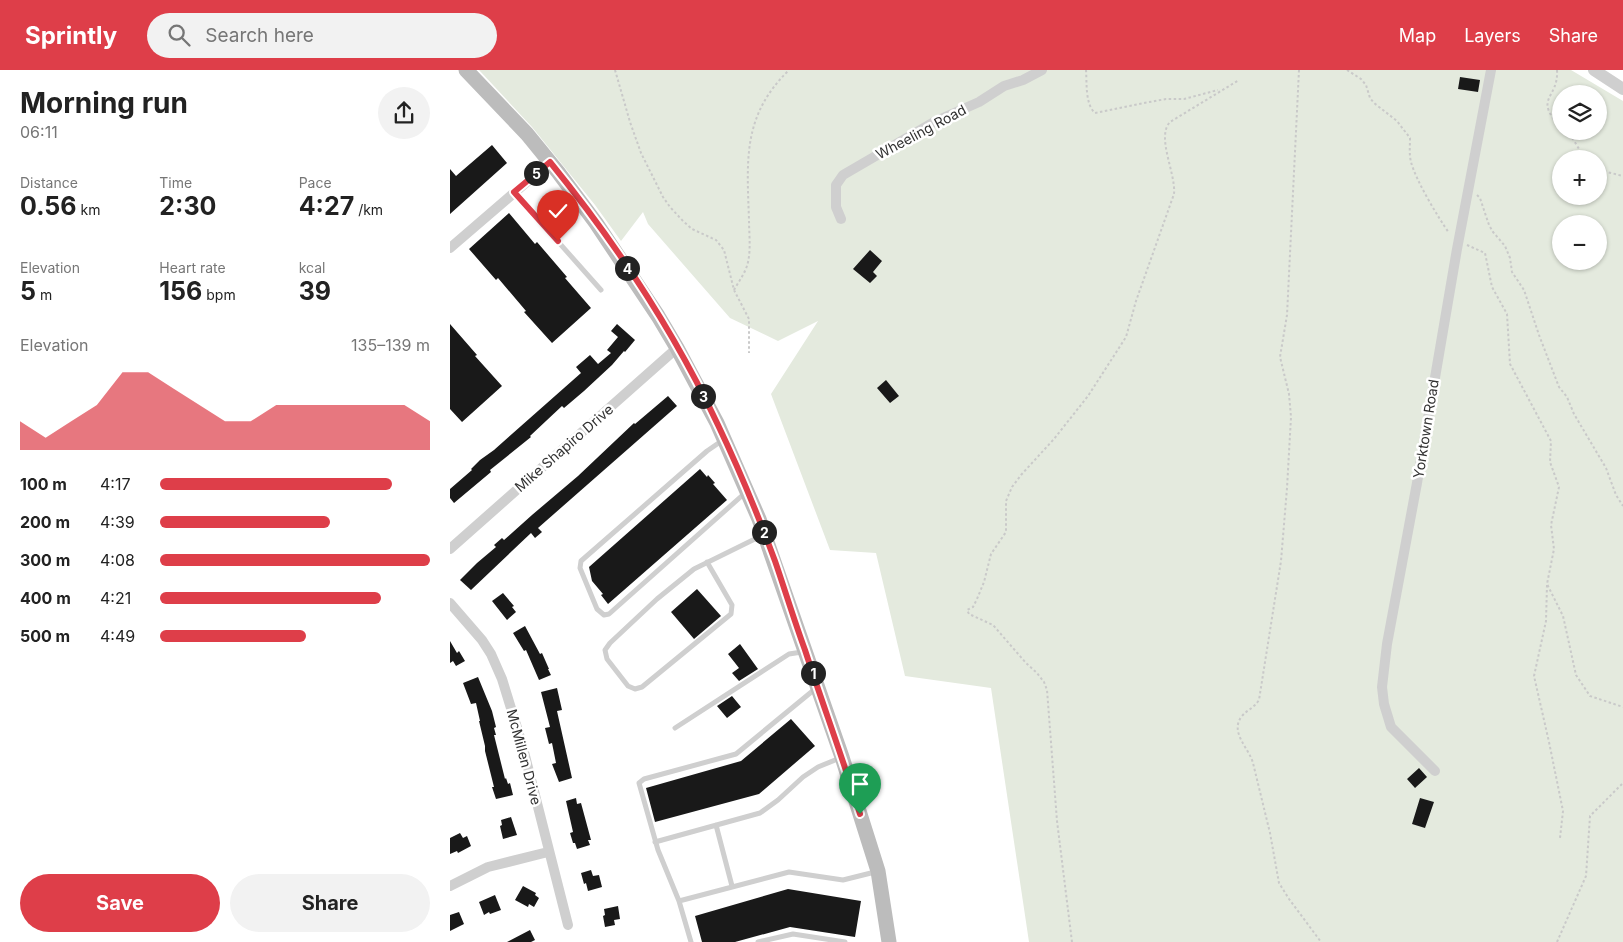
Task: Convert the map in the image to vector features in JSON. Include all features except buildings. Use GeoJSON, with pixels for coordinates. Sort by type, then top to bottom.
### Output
{"type":"FeatureCollection","features":[{"type":"Feature","properties":{"kind":"main road"},"geometry":{"type":"LineString","coordinates":[[466,70],[550,162],[615,250],[678,348],[725,439],[764,534],[842,757],[878,871],[889,942]]}},
{"type":"Feature","properties":{"kind":"street","name":"Wheeling Road"},"geometry":{"type":"LineString","coordinates":[[841,219],[836,207],[836,185],[842,174],[934,122],[979,102],[1004,86],[1023,80],[1042,70]]}},
{"type":"Feature","properties":{"kind":"street","name":"Yorktown Road"},"geometry":{"type":"LineString","coordinates":[[1435,772],[1391,727],[1384,704],[1382,687],[1387,644],[1417,483],[1458,241],[1491,70]]}},
{"type":"Feature","properties":{"kind":"street"},"geometry":{"type":"LineString","coordinates":[[1594,70],[1623,89]]}},
{"type":"Feature","properties":{"kind":"street"},"geometry":{"type":"LineString","coordinates":[[450,248],[550,162]]}},
{"type":"Feature","properties":{"kind":"street","name":"Mike Shapiro Drive"},"geometry":{"type":"LineString","coordinates":[[450,549],[678,348]]}},
{"type":"Feature","properties":{"kind":"street","name":"McMillen Drive"},"geometry":{"type":"LineString","coordinates":[[450,603],[482,640],[491,654],[502,679],[522,744],[568,925]]}},
{"type":"Feature","properties":{"kind":"street"},"geometry":{"type":"LineString","coordinates":[[450,886],[488,867],[548,852]]}},
{"type":"Feature","properties":{"kind":"lane"},"geometry":{"type":"LineString","coordinates":[[514,192],[601,290]]}},
{"type":"Feature","properties":{"kind":"lane"},"geometry":{"type":"LineString","coordinates":[[725,439],[707,451],[581,561],[580,568],[597,609],[604,615],[609,614],[747,491]]}},
{"type":"Feature","properties":{"kind":"lane"},"geometry":{"type":"LineString","coordinates":[[707,562],[732,606],[731,614],[642,687],[635,689],[628,686],[607,659],[605,650],[610,643],[694,569],[707,562],[764,534]]}},
{"type":"Feature","properties":{"kind":"lane"},"geometry":{"type":"LineString","coordinates":[[675,728],[789,654],[805,651]]}},
{"type":"Feature","properties":{"kind":"lane"},"geometry":{"type":"LineString","coordinates":[[691,942],[679,901],[655,842],[639,783],[644,779],[736,754],[818,686]]}},
{"type":"Feature","properties":{"kind":"lane"},"geometry":{"type":"LineString","coordinates":[[655,842],[760,813],[778,800],[803,777],[818,767],[842,757]]}},
{"type":"Feature","properties":{"kind":"lane"},"geometry":{"type":"LineString","coordinates":[[716,826],[732,886]]}},
{"type":"Feature","properties":{"kind":"lane"},"geometry":{"type":"LineString","coordinates":[[679,901],[789,872],[843,880],[878,871]]}},
{"type":"Feature","properties":{"kind":"lane"},"geometry":{"type":"LineString","coordinates":[[758,942],[793,934],[845,942]]}},
{"type":"Feature","properties":{"kind":"path"},"geometry":{"type":"LineString","coordinates":[[614,70],[641,153],[663,197],[675,213],[692,230],[716,240],[721,245],[734,290],[749,319],[749,353]]}},
{"type":"Feature","properties":{"kind":"path"},"geometry":{"type":"LineString","coordinates":[[734,290],[748,262],[747,171],[751,134],[763,102],[772,87],[789,70]]}},
{"type":"Feature","properties":{"kind":"path"},"geometry":{"type":"LineString","coordinates":[[1086,70],[1089,100],[1091,109],[1095,113],[1166,99],[1184,99],[1222,89]]}},
{"type":"Feature","properties":{"kind":"path"},"geometry":{"type":"LineString","coordinates":[[1299,70],[1288,315],[1280,357],[1289,394],[1291,417],[1281,561],[1258,700],[1255,706],[1240,718],[1237,729],[1240,740],[1251,755],[1270,833],[1276,877],[1289,899],[1321,942]]}},
{"type":"Feature","properties":{"kind":"path"},"geometry":{"type":"LineString","coordinates":[[1347,70],[1366,85],[1370,98],[1374,103],[1397,121],[1410,138],[1410,153],[1416,174],[1443,224],[1454,240],[1485,253],[1492,287],[1506,314],[1510,364],[1551,441],[1550,462],[1559,487],[1551,526],[1554,549],[1547,584],[1546,621],[1534,676],[1550,742],[1563,811],[1560,838]]}},
{"type":"Feature","properties":{"kind":"path"},"geometry":{"type":"LineString","coordinates":[[1557,70],[1557,85]]}},
{"type":"Feature","properties":{"kind":"path"},"geometry":{"type":"LineString","coordinates":[[1072,942],[1057,820],[1047,690],[1037,673],[993,625],[969,614],[967,610],[973,607],[977,599],[992,554],[1006,532],[1006,501],[1012,487],[1088,396],[1126,337],[1136,301],[1174,194],[1174,178],[1164,133],[1167,125],[1239,80]]}},
{"type":"Feature","properties":{"kind":"path"},"geometry":{"type":"LineString","coordinates":[[1552,91],[1547,107],[1552,116]]}},
{"type":"Feature","properties":{"kind":"path"},"geometry":{"type":"LineString","coordinates":[[1607,172],[1623,176]]}},
{"type":"Feature","properties":{"kind":"path"},"geometry":{"type":"LineString","coordinates":[[1469,182],[1480,198],[1484,214],[1493,232],[1505,246],[1510,258],[1512,272],[1527,297],[1538,335],[1559,387],[1567,397],[1574,414],[1604,463],[1616,495],[1623,506]]}},
{"type":"Feature","properties":{"kind":"path"},"geometry":{"type":"LineString","coordinates":[[1547,584],[1563,616],[1576,675],[1590,696],[1623,707]]}},
{"type":"Feature","properties":{"kind":"path"},"geometry":{"type":"LineString","coordinates":[[1557,942],[1586,876],[1590,816],[1623,783]]}},
{"type":"Feature","properties":{"kind":"shaded area"},"geometry":{"type":"Polygon","coordinates":[[[479,70],[1571,70],[1596,85],[1552,85],[1552,140],[1607,140],[1607,91],[1623,101],[1623,942],[1029,942],[991,688],[905,676],[876,553],[830,550],[771,394],[818,321],[778,341],[730,318],[648,224],[643,212],[621,241],[595,205],[532,127],[479,70]]]}},
{"type":"Feature","properties":{"kind":"route"},"geometry":{"type":"LineString","coordinates":[[558,241],[514,192],[550,162],[615,250],[658,316],[678,348],[717,423],[775,561],[860,814]]}}]}
